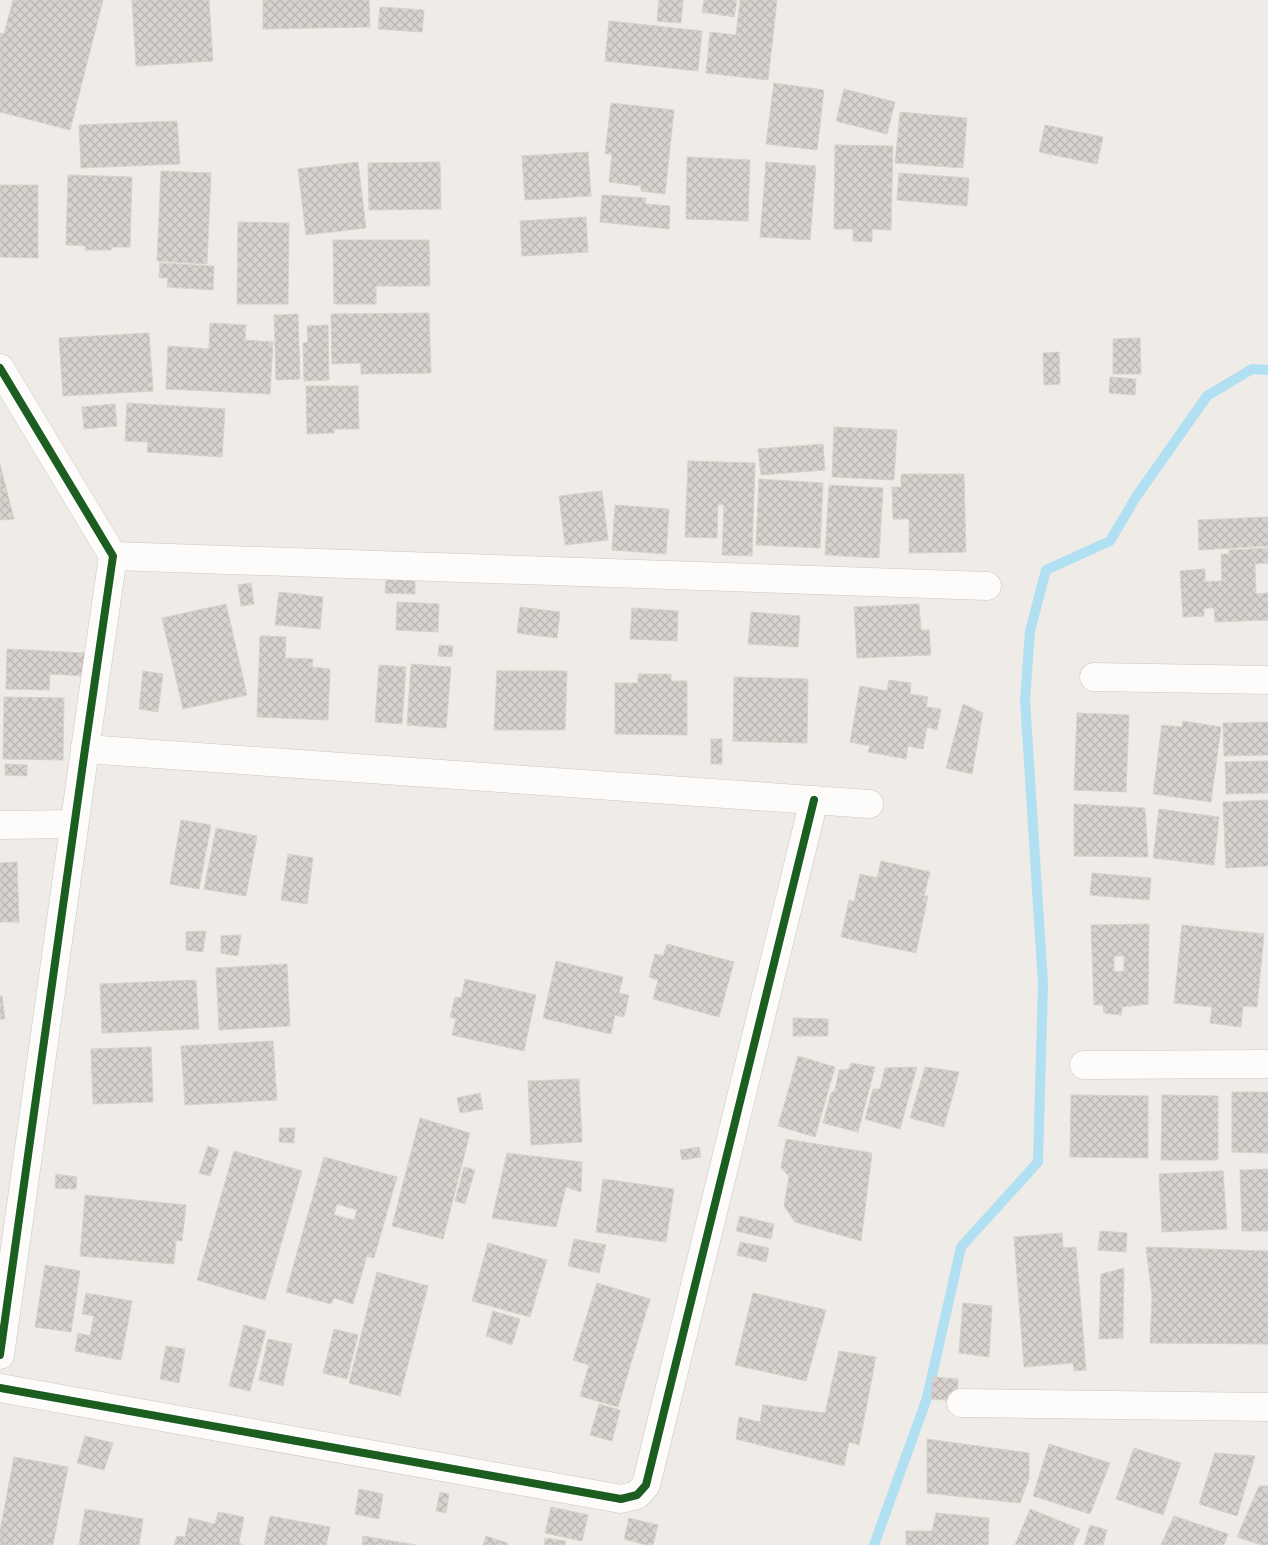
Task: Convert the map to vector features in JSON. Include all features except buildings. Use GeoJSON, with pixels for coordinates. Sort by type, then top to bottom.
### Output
{"type":"FeatureCollection","features":[{"type":"Feature","properties":{"kind":"street"},"geometry":{"type":"LineString","coordinates":[[0,368],[113,556],[84,749],[0,1355]]}},
{"type":"Feature","properties":{"kind":"street"},"geometry":{"type":"LineString","coordinates":[[113,556],[987,586]]}},
{"type":"Feature","properties":{"kind":"street"},"geometry":{"type":"LineString","coordinates":[[1094,677],[1268,680]]}},
{"type":"Feature","properties":{"kind":"street"},"geometry":{"type":"LineString","coordinates":[[84,749],[869,804]]}},
{"type":"Feature","properties":{"kind":"street"},"geometry":{"type":"LineString","coordinates":[[0,1388],[621,1499],[637,1494],[646,1485],[814,800]]}},
{"type":"Feature","properties":{"kind":"street"},"geometry":{"type":"LineString","coordinates":[[0,825],[74,824]]}},
{"type":"Feature","properties":{"kind":"street"},"geometry":{"type":"LineString","coordinates":[[1084,1065],[1268,1064]]}},
{"type":"Feature","properties":{"kind":"street"},"geometry":{"type":"LineString","coordinates":[[961,1403],[1268,1407]]}},
{"type":"Feature","properties":{"kind":"waterway"},"geometry":{"type":"LineString","coordinates":[[874,1545],[927,1398],[961,1247],[1038,1162],[1043,984],[1025,700],[1030,631],[1046,570],[1110,541],[1136,497],[1207,396],[1252,369],[1268,370]]}},
{"type":"Feature","properties":{"kind":"cycle path"},"geometry":{"type":"LineString","coordinates":[[0,368],[113,556],[0,1355]]}},
{"type":"Feature","properties":{"kind":"cycle path"},"geometry":{"type":"LineString","coordinates":[[0,1388],[621,1499],[637,1495],[646,1485],[814,800]]}}]}
